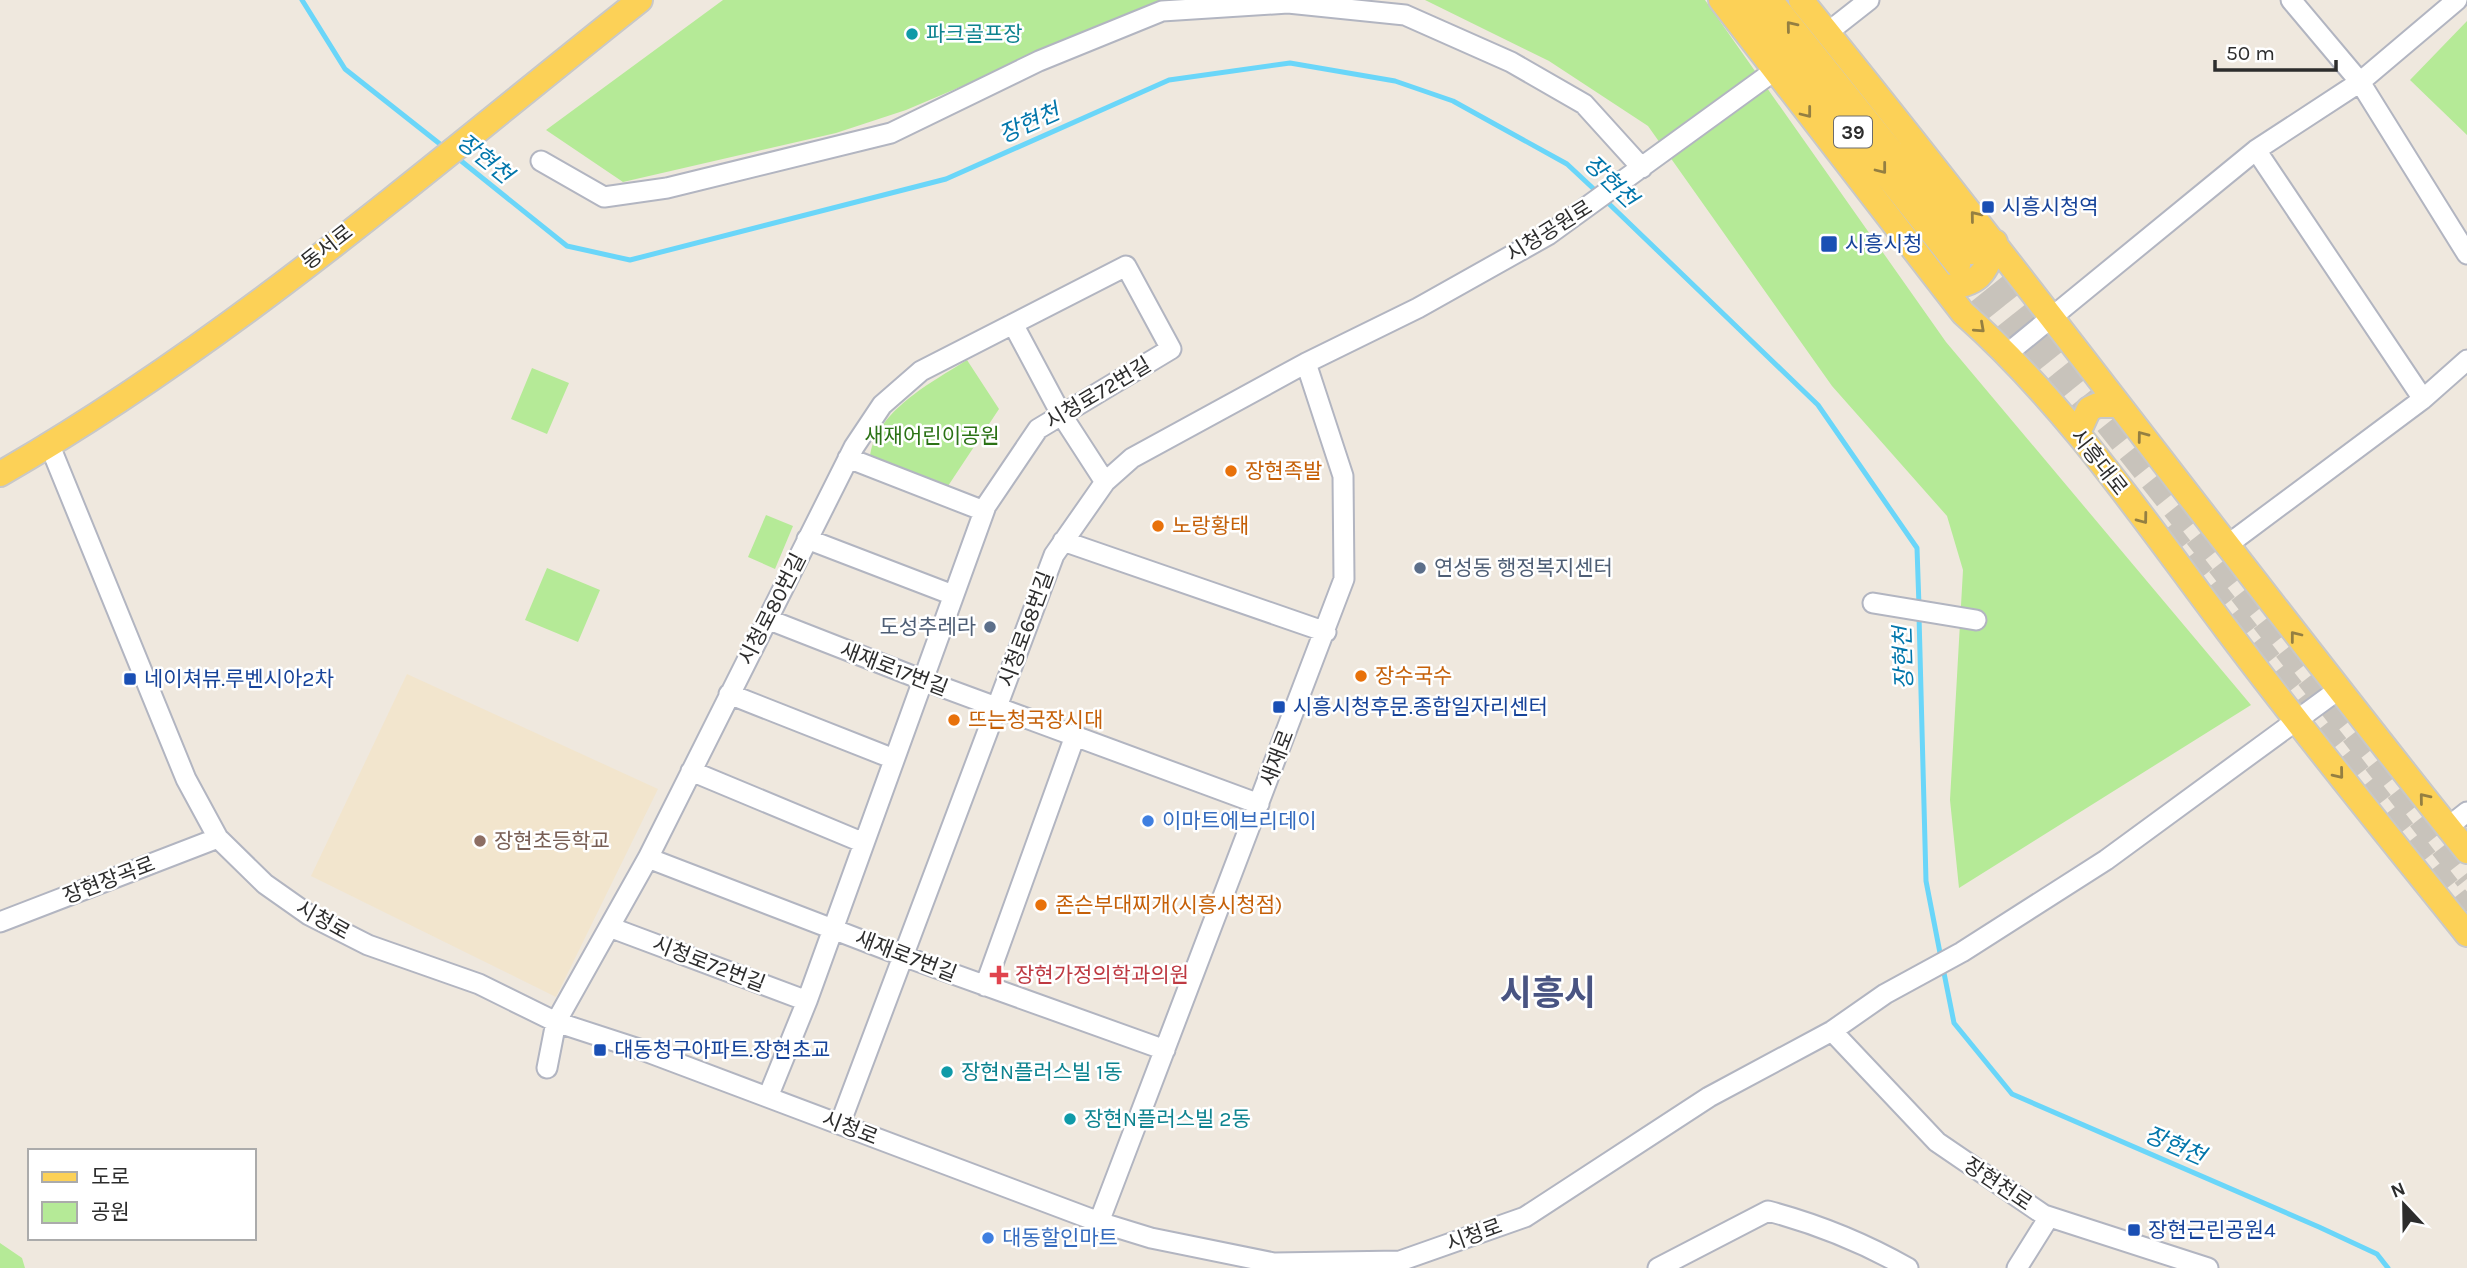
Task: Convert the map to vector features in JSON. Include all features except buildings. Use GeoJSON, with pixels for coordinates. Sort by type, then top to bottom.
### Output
{"type":"FeatureCollection","features":[{"type":"Feature","properties":{"kind":"main road","name":"동서로"},"geometry":{"type":"LineString","coordinates":[[0,474],[50,446],[246,312],[640,0]]}},
{"type":"Feature","properties":{"kind":"main road","name":"시흥대로"},"geometry":{"type":"LineString","coordinates":[[1721,0],[1963,313],[2008,353],[2078,433],[2296,721],[2467,934]]}},
{"type":"Feature","properties":{"kind":"main road","name":"39"},"geometry":{"type":"LineString","coordinates":[[1748,0],[1965,258],[1770,0]]}},
{"type":"Feature","properties":{"kind":"main road"},"geometry":{"type":"LineString","coordinates":[[1801,0],[1996,242],[2338,690],[2458,820],[2467,851]]}},
{"type":"Feature","properties":{"kind":"main road"},"geometry":{"type":"LineString","coordinates":[[1943,287],[1962,286],[1978,278],[1990,263],[1996,242]]}},
{"type":"Feature","properties":{"kind":"main road"},"geometry":{"type":"LineString","coordinates":[[2078,433],[2089,409],[2098,405],[2119,405]]}},
{"type":"Feature","properties":{"kind":"street"},"geometry":{"type":"LineString","coordinates":[[1827,33],[1869,0]]}},
{"type":"Feature","properties":{"kind":"street"},"geometry":{"type":"LineString","coordinates":[[2291,0],[2360,82],[2467,254]]}},
{"type":"Feature","properties":{"kind":"street"},"geometry":{"type":"LineString","coordinates":[[2008,353],[2256,150],[2360,82],[2457,0]]}},
{"type":"Feature","properties":{"kind":"street"},"geometry":{"type":"LineString","coordinates":[[541,161],[604,197],[667,188],[891,133],[1039,61],[1162,11],[1288,3],[1405,15],[1511,62],[1584,104],[1634,174]]}},
{"type":"Feature","properties":{"kind":"street","name":"시청공원로"},"geometry":{"type":"LineString","coordinates":[[1306,363],[1418,308],[1548,235],[1774,71]]}},
{"type":"Feature","properties":{"kind":"street"},"geometry":{"type":"LineString","coordinates":[[2256,150],[2423,399]]}},
{"type":"Feature","properties":{"kind":"street","name":"시청로80번길"},"geometry":{"type":"LineString","coordinates":[[547,1068],[556,1022],[612,928],[848,458],[882,405],[921,371],[1126,266],[1171,349]]}},
{"type":"Feature","properties":{"kind":"street"},"geometry":{"type":"LineString","coordinates":[[1013,324],[1061,414],[1105,482]]}},
{"type":"Feature","properties":{"kind":"street","name":"시청로72번길"},"geometry":{"type":"LineString","coordinates":[[768,1097],[834,929],[984,511],[1038,429],[1171,349]]}},
{"type":"Feature","properties":{"kind":"street"},"geometry":{"type":"LineString","coordinates":[[2226,546],[2423,399],[2467,360]]}},
{"type":"Feature","properties":{"kind":"street","name":"시청로68번길"},"geometry":{"type":"LineString","coordinates":[[840,1124],[1054,555],[1105,482],[1132,457],[1306,363]]}},
{"type":"Feature","properties":{"kind":"street","name":"새재로"},"geometry":{"type":"LineString","coordinates":[[1099,1222],[1344,579],[1343,476],[1306,363]]}},
{"type":"Feature","properties":{"kind":"street","name":"시청로"},"geometry":{"type":"LineString","coordinates":[[50,446],[186,779],[218,838],[265,884],[309,915],[368,945],[479,984],[556,1022],[645,1051],[1099,1222],[1151,1238],[1274,1263],[1402,1265],[1525,1217],[1709,1097],[1832,1031],[1885,994],[1962,951],[2106,860],[2338,690]]}},
{"type":"Feature","properties":{"kind":"street"},"geometry":{"type":"LineString","coordinates":[[848,458],[984,511]]}},
{"type":"Feature","properties":{"kind":"street"},"geometry":{"type":"LineString","coordinates":[[807,539],[953,595]]}},
{"type":"Feature","properties":{"kind":"street"},"geometry":{"type":"LineString","coordinates":[[1063,541],[1326,632]]}},
{"type":"Feature","properties":{"kind":"street"},"geometry":{"type":"LineString","coordinates":[[1873,603],[1976,620]]}},
{"type":"Feature","properties":{"kind":"street","name":"새재로17번길"},"geometry":{"type":"LineString","coordinates":[[767,619],[923,680],[1259,804]]}},
{"type":"Feature","properties":{"kind":"street"},"geometry":{"type":"LineString","coordinates":[[729,694],[894,759]]}},
{"type":"Feature","properties":{"kind":"street"},"geometry":{"type":"LineString","coordinates":[[985,986],[1075,736]]}},
{"type":"Feature","properties":{"kind":"street"},"geometry":{"type":"LineString","coordinates":[[691,771],[864,843]]}},
{"type":"Feature","properties":{"kind":"street","name":"장현장곡로"},"geometry":{"type":"LineString","coordinates":[[0,922],[218,838]]}},
{"type":"Feature","properties":{"kind":"street","name":"새재로7번길"},"geometry":{"type":"LineString","coordinates":[[648,858],[903,956],[1165,1050]]}},
{"type":"Feature","properties":{"kind":"street","name":"시청로72번길"},"geometry":{"type":"LineString","coordinates":[[612,928],[807,1001]]}},
{"type":"Feature","properties":{"kind":"street","name":"장현천로"},"geometry":{"type":"LineString","coordinates":[[1832,1031],[1937,1142],[2049,1217],[2208,1268]]}},
{"type":"Feature","properties":{"kind":"street"},"geometry":{"type":"LineString","coordinates":[[1658,1268],[1768,1211],[1810,1222],[1881,1252],[1909,1268]]}},
{"type":"Feature","properties":{"kind":"street"},"geometry":{"type":"LineString","coordinates":[[2017,1268],[2049,1217]]}},
{"type":"Feature","properties":{"kind":"shaded area","name":"장현초등학교"},"geometry":{"type":"Polygon","coordinates":[[[407,674],[658,789],[556,997],[311,876],[407,674]]]}},
{"type":"Feature","properties":{"kind":"green space"},"geometry":{"type":"Polygon","coordinates":[[[723,0],[1163,1],[906,110],[836,133],[623,182],[546,130],[723,0]]]}},
{"type":"Feature","properties":{"kind":"green space"},"geometry":{"type":"Polygon","coordinates":[[[1425,0],[1705,0],[1946,342],[2251,705],[1959,888],[1950,800],[1963,570],[1947,516],[1832,386],[1648,126],[1549,61],[1425,0]]]}},
{"type":"Feature","properties":{"kind":"green space"},"geometry":{"type":"Polygon","coordinates":[[[2467,21],[2467,135],[2410,80],[2467,21]]]}},
{"type":"Feature","properties":{"kind":"green space","name":"새재어린이공원"},"geometry":{"type":"Polygon","coordinates":[[[967,360],[999,409],[948,486],[870,458],[874,441],[893,413],[922,389],[967,360]]]}},
{"type":"Feature","properties":{"kind":"green space"},"geometry":{"type":"Polygon","coordinates":[[[532,368],[569,383],[547,434],[511,419],[532,368]]]}},
{"type":"Feature","properties":{"kind":"green space"},"geometry":{"type":"Polygon","coordinates":[[[766,515],[793,526],[775,569],[748,557],[766,515]]]}},
{"type":"Feature","properties":{"kind":"green space"},"geometry":{"type":"Polygon","coordinates":[[[547,568],[600,590],[578,642],[525,620],[547,568]]]}},
{"type":"Feature","properties":{"kind":"green space"},"geometry":{"type":"Polygon","coordinates":[[[0,1243],[22,1258],[25,1268],[0,1268],[0,1243]]]}},
{"type":"Feature","properties":{"kind":"waterway","name":"장현천"},"geometry":{"type":"LineString","coordinates":[[302,0],[345,69],[445,148]]}},
{"type":"Feature","properties":{"kind":"waterway","name":"장현천"},"geometry":{"type":"LineString","coordinates":[[455,156],[567,246],[630,260],[946,179],[1169,80],[1290,63],[1395,81],[1453,101],[1567,164],[1597,192]]}},
{"type":"Feature","properties":{"kind":"waterway","name":"장현천"},"geometry":{"type":"LineString","coordinates":[[1604,199],[1818,405],[1917,548],[1919,606]]}},
{"type":"Feature","properties":{"kind":"waterway","name":"장현천"},"geometry":{"type":"LineString","coordinates":[[1919,616],[1926,881],[1941,958]]}},
{"type":"Feature","properties":{"kind":"waterway","name":"장현천"},"geometry":{"type":"LineString","coordinates":[[1943,968],[1954,1023],[2012,1094],[2319,1227],[2377,1254],[2388,1268]]}},
{"type":"Feature","properties":{"kind":"tunnel"},"geometry":{"type":"LineString","coordinates":[[1973,254],[2467,879]]}},
{"type":"Feature","properties":{"kind":"tunnel"},"geometry":{"type":"LineString","coordinates":[[1958,266],[2079,418]]}},
{"type":"Feature","properties":{"kind":"tunnel"},"geometry":{"type":"LineString","coordinates":[[2166,529],[2467,911]]}},
{"type":"Feature","properties":{"kind":"place","name":"파크골프장"},"geometry":{"type":"Point","coordinates":[912,34]}},
{"type":"Feature","properties":{"kind":"place","name":"시흥시청역"},"geometry":{"type":"Point","coordinates":[1988,207]}},
{"type":"Feature","properties":{"kind":"place","name":"시흥시청"},"geometry":{"type":"Point","coordinates":[1829,244]}},
{"type":"Feature","properties":{"kind":"place","name":"장현족발"},"geometry":{"type":"Point","coordinates":[1231,471]}},
{"type":"Feature","properties":{"kind":"place","name":"노랑황태"},"geometry":{"type":"Point","coordinates":[1158,526]}},
{"type":"Feature","properties":{"kind":"place","name":"연성동 행정복지센터"},"geometry":{"type":"Point","coordinates":[1420,568]}},
{"type":"Feature","properties":{"kind":"place","name":"도성추레라"},"geometry":{"type":"Point","coordinates":[990,627]}},
{"type":"Feature","properties":{"kind":"place","name":"장수국수"},"geometry":{"type":"Point","coordinates":[1361,676]}},
{"type":"Feature","properties":{"kind":"place","name":"네이쳐뷰.루벤시아2차"},"geometry":{"type":"Point","coordinates":[130,679]}},
{"type":"Feature","properties":{"kind":"place","name":"시흥시청후문.종합일자리센터"},"geometry":{"type":"Point","coordinates":[1279,707]}},
{"type":"Feature","properties":{"kind":"place","name":"뜨는청국장시대"},"geometry":{"type":"Point","coordinates":[954,720]}},
{"type":"Feature","properties":{"kind":"place","name":"이마트에브리데이"},"geometry":{"type":"Point","coordinates":[1148,821]}},
{"type":"Feature","properties":{"kind":"place","name":"장현초등학교"},"geometry":{"type":"Point","coordinates":[480,841]}},
{"type":"Feature","properties":{"kind":"place","name":"존슨부대찌개(시흥시청점)"},"geometry":{"type":"Point","coordinates":[1041,905]}},
{"type":"Feature","properties":{"kind":"place","name":"장현가정의학과의원"},"geometry":{"type":"Point","coordinates":[999,975]}},
{"type":"Feature","properties":{"kind":"place","name":"대동청구아파트.장현초교"},"geometry":{"type":"Point","coordinates":[600,1050]}},
{"type":"Feature","properties":{"kind":"place","name":"장현N플러스빌 1동"},"geometry":{"type":"Point","coordinates":[947,1072]}},
{"type":"Feature","properties":{"kind":"place","name":"장현N플러스빌 2동"},"geometry":{"type":"Point","coordinates":[1070,1119]}},
{"type":"Feature","properties":{"kind":"place","name":"장현근린공원4"},"geometry":{"type":"Point","coordinates":[2134,1230]}},
{"type":"Feature","properties":{"kind":"place","name":"대동할인마트"},"geometry":{"type":"Point","coordinates":[988,1238]}},
{"type":"Feature","properties":{"kind":"district","name":"시흥시"},"geometry":{"type":"Point","coordinates":[1548,993]}}]}
